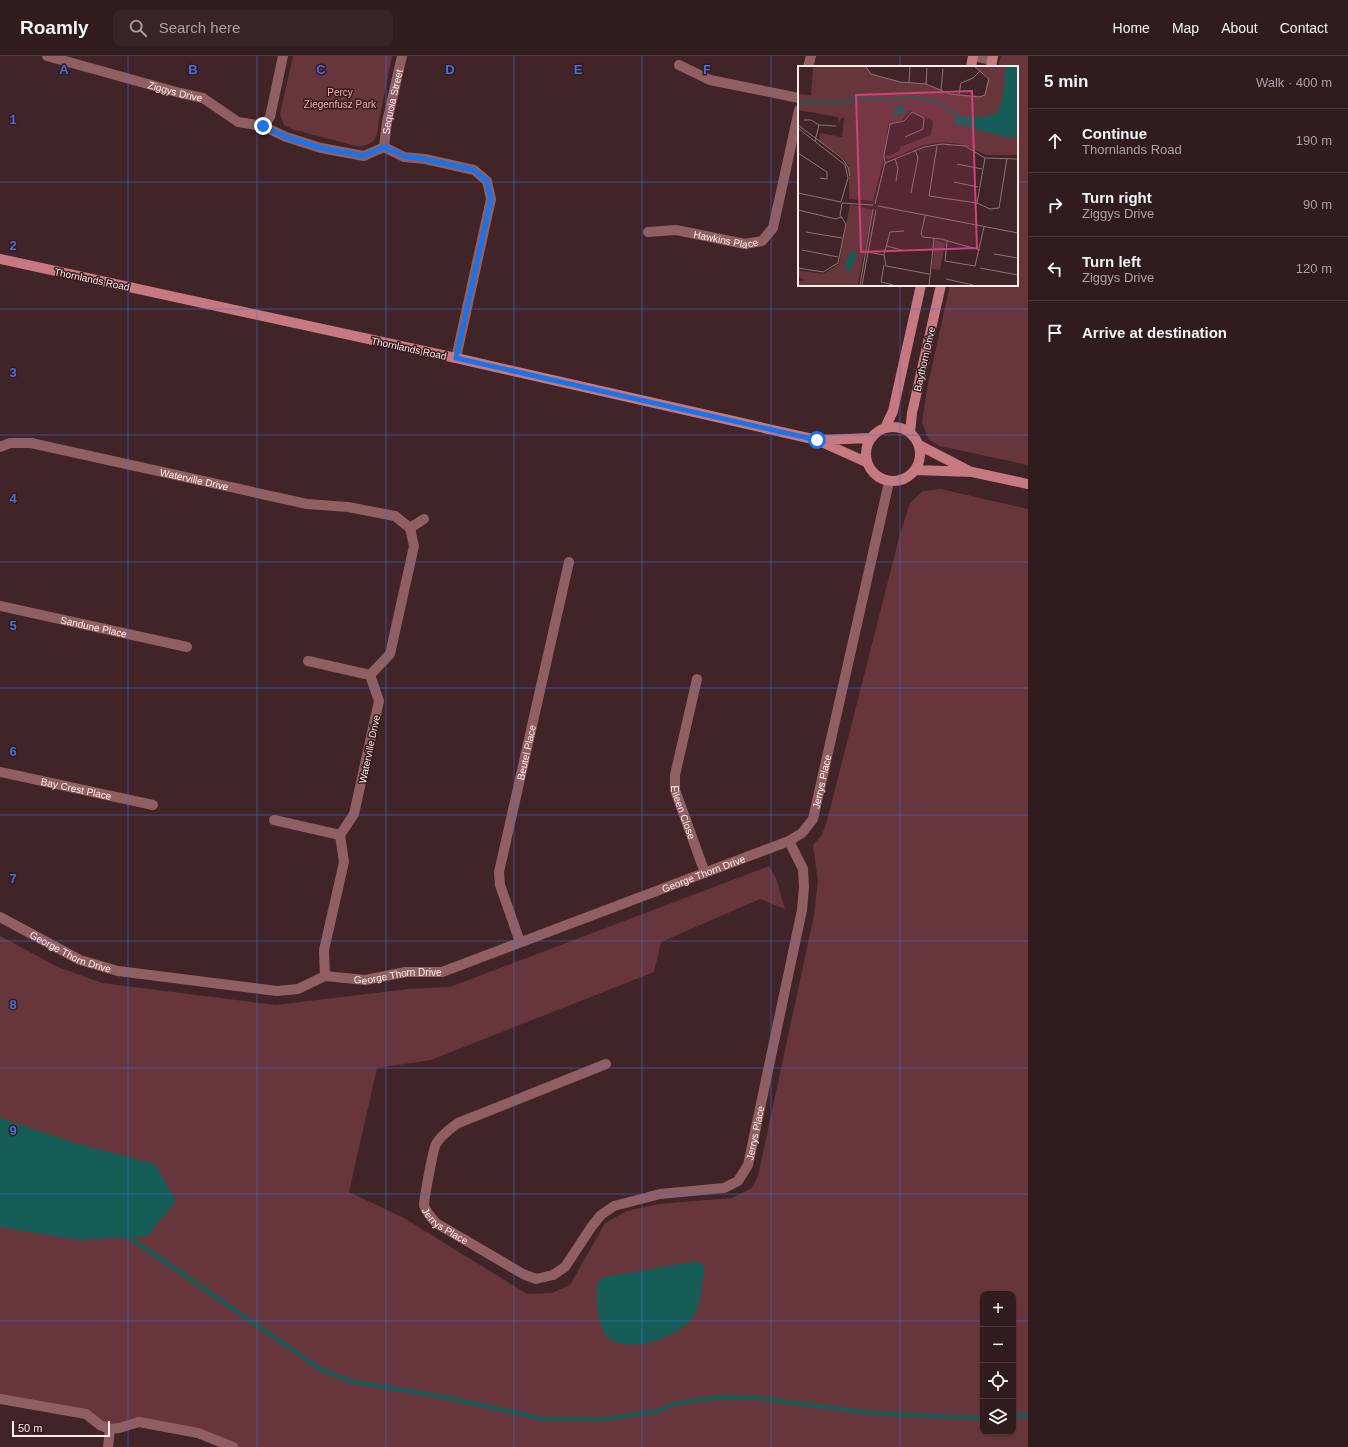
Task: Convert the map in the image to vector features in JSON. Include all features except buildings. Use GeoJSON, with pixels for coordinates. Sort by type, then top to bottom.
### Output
{"type":"FeatureCollection","features":[{"type":"Feature","properties":{"kind":"street","name":"Ziggys Drive"},"geometry":{"type":"LineString","coordinates":[[47,56],[203,98],[238,122],[263,126],[286,137],[314,146],[364,156],[384,147]]}},
{"type":"Feature","properties":{"kind":"street"},"geometry":{"type":"LineString","coordinates":[[263,126],[270,117],[283,56]]}},
{"type":"Feature","properties":{"kind":"street","name":"Sequoia Street"},"geometry":{"type":"LineString","coordinates":[[384,147],[387,122],[402,56]]}},
{"type":"Feature","properties":{"kind":"street"},"geometry":{"type":"LineString","coordinates":[[808,66],[811,56]]}},
{"type":"Feature","properties":{"kind":"street"},"geometry":{"type":"LineString","coordinates":[[971,66],[973,56],[992,61]]}},
{"type":"Feature","properties":{"kind":"street"},"geometry":{"type":"LineString","coordinates":[[679,65],[710,80],[798,98]]}},
{"type":"Feature","properties":{"kind":"street","name":"Hawkins Place"},"geometry":{"type":"LineString","coordinates":[[648,232],[676,230],[745,244],[762,241],[773,228],[798,115]]}},
{"type":"Feature","properties":{"kind":"street"},"geometry":{"type":"LineString","coordinates":[[384,147],[404,156],[474,170],[487,181],[491,199],[456,358]]}},
{"type":"Feature","properties":{"kind":"street","name":"Thornlands Road"},"geometry":{"type":"LineString","coordinates":[[0,258],[456,358],[817,440],[866,462],[875,475],[881,480],[889,482]]}},
{"type":"Feature","properties":{"kind":"street","name":"Baythorn Drive"},"geometry":{"type":"LineString","coordinates":[[885,428],[893,410],[921,286]]}},
{"type":"Feature","properties":{"kind":"street","name":"Baythorn Drive"},"geometry":{"type":"LineString","coordinates":[[910,433],[912,413],[941,286]]}},
{"type":"Feature","properties":{"kind":"street"},"geometry":{"type":"LineString","coordinates":[[866,462],[865,454],[867,445],[871,438],[877,432],[885,428],[894,427],[910,433],[919,445],[972,472]]}},
{"type":"Feature","properties":{"kind":"street","name":"Thornlands Road"},"geometry":{"type":"LineString","coordinates":[[817,440],[871,438]]}},
{"type":"Feature","properties":{"kind":"street","name":"Waterville Drive"},"geometry":{"type":"LineString","coordinates":[[0,447],[10,443],[31,443],[307,504],[348,507],[395,516],[410,528]]}},
{"type":"Feature","properties":{"kind":"street"},"geometry":{"type":"LineString","coordinates":[[889,482],[904,480],[915,470],[920,458],[919,445]]}},
{"type":"Feature","properties":{"kind":"street"},"geometry":{"type":"LineString","coordinates":[[915,470],[972,472],[1028,484]]}},
{"type":"Feature","properties":{"kind":"street","name":"Jerrys Place"},"geometry":{"type":"LineString","coordinates":[[606,1064],[458,1123],[445,1132],[435,1145],[424,1205],[436,1223],[523,1274],[536,1278],[553,1275],[565,1267],[601,1215],[614,1206],[660,1194],[724,1188],[738,1181],[748,1165],[802,910],[804,887],[803,869],[789,841],[802,833],[813,819],[889,482]]}},
{"type":"Feature","properties":{"kind":"street"},"geometry":{"type":"LineString","coordinates":[[308,662],[370,675],[390,654],[414,546],[410,528],[424,519]]}},
{"type":"Feature","properties":{"kind":"street","name":"Beutel Place"},"geometry":{"type":"LineString","coordinates":[[520,942],[500,885],[499,872],[569,562]]}},
{"type":"Feature","properties":{"kind":"street","name":"Sandune Place"},"geometry":{"type":"LineString","coordinates":[[0,606],[187,647]]}},
{"type":"Feature","properties":{"kind":"street","name":"Waterville Drive"},"geometry":{"type":"LineString","coordinates":[[340,835],[354,814],[379,701],[370,675]]}},
{"type":"Feature","properties":{"kind":"street","name":"Eileen Close"},"geometry":{"type":"LineString","coordinates":[[697,679],[675,775],[675,790],[705,873]]}},
{"type":"Feature","properties":{"kind":"street","name":"Bay Crest Place"},"geometry":{"type":"LineString","coordinates":[[0,772],[153,805]]}},
{"type":"Feature","properties":{"kind":"street"},"geometry":{"type":"LineString","coordinates":[[274,820],[340,835],[344,862],[324,950],[325,976]]}},
{"type":"Feature","properties":{"kind":"street","name":"George Thorn Drive"},"geometry":{"type":"LineString","coordinates":[[0,917],[80,960],[118,970],[277,991],[298,989],[325,976],[365,980],[406,972],[442,972],[789,841]]}},
{"type":"Feature","properties":{"kind":"street"},"geometry":{"type":"LineString","coordinates":[[0,1399],[86,1414],[100,1425],[110,1428],[120,1428],[139,1422],[198,1433],[233,1447]]}},
{"type":"Feature","properties":{"kind":"street"},"geometry":{"type":"LineString","coordinates":[[108,1447],[110,1428]]}},
{"type":"Feature","properties":{"kind":"green space","name":"Percy Ziegenfusz Park"},"geometry":{"type":"Polygon","coordinates":[[[293,56],[392,56],[377,135],[372,142],[360,147],[295,130],[284,125],[280,114],[293,56]]]}},
{"type":"Feature","properties":{"kind":"green space"},"geometry":{"type":"Polygon","coordinates":[[[1001,56],[1028,56],[1028,465],[939,446],[928,439],[922,422],[927,389],[950,286],[1018,286],[1018,66],[998,66],[1001,56]]]}},
{"type":"Feature","properties":{"kind":"green space"},"geometry":{"type":"Polygon","coordinates":[[[941,489],[1028,509],[1028,1447],[233,1447],[139,1422],[119,1428],[86,1414],[0,1399],[0,936],[58,967],[102,983],[275,1005],[409,989],[450,987],[769,866],[776,878],[785,909],[760,899],[661,942],[654,972],[431,1060],[377,1068],[349,1192],[404,1218],[527,1294],[552,1293],[570,1285],[605,1223],[627,1211],[658,1204],[732,1198],[752,1188],[758,1176],[814,915],[818,881],[813,845],[822,835],[827,821],[900,534],[910,503],[923,491],[941,489]]]}},
{"type":"Feature","properties":{"kind":"water"},"geometry":{"type":"Polygon","coordinates":[[[0,1118],[75,1143],[155,1164],[176,1201],[147,1236],[79,1240],[0,1227],[0,1118]]]}},
{"type":"Feature","properties":{"kind":"water"},"geometry":{"type":"Polygon","coordinates":[[[698,1262],[704,1265],[704,1271],[698,1307],[694,1316],[687,1324],[666,1337],[642,1344],[629,1345],[618,1343],[606,1335],[599,1319],[597,1286],[600,1280],[610,1276],[698,1262]]]}},
{"type":"Feature","properties":{"kind":"waterway"},"geometry":{"type":"LineString","coordinates":[[124,1236],[129,1237],[322,1370],[351,1381],[443,1397],[544,1419],[603,1419],[658,1411],[673,1404],[720,1397],[758,1398],[869,1413],[980,1418]]}},
{"type":"Feature","properties":{"kind":"waterway"},"geometry":{"type":"LineString","coordinates":[[1016,1416],[1028,1415]]}},
{"type":"Feature","properties":{"kind":"route"},"geometry":{"type":"LineString","coordinates":[[263,126],[286,137],[321,148],[364,156],[384,147],[404,156],[474,170],[487,181],[491,199],[456,358],[817,440]]}}]}
